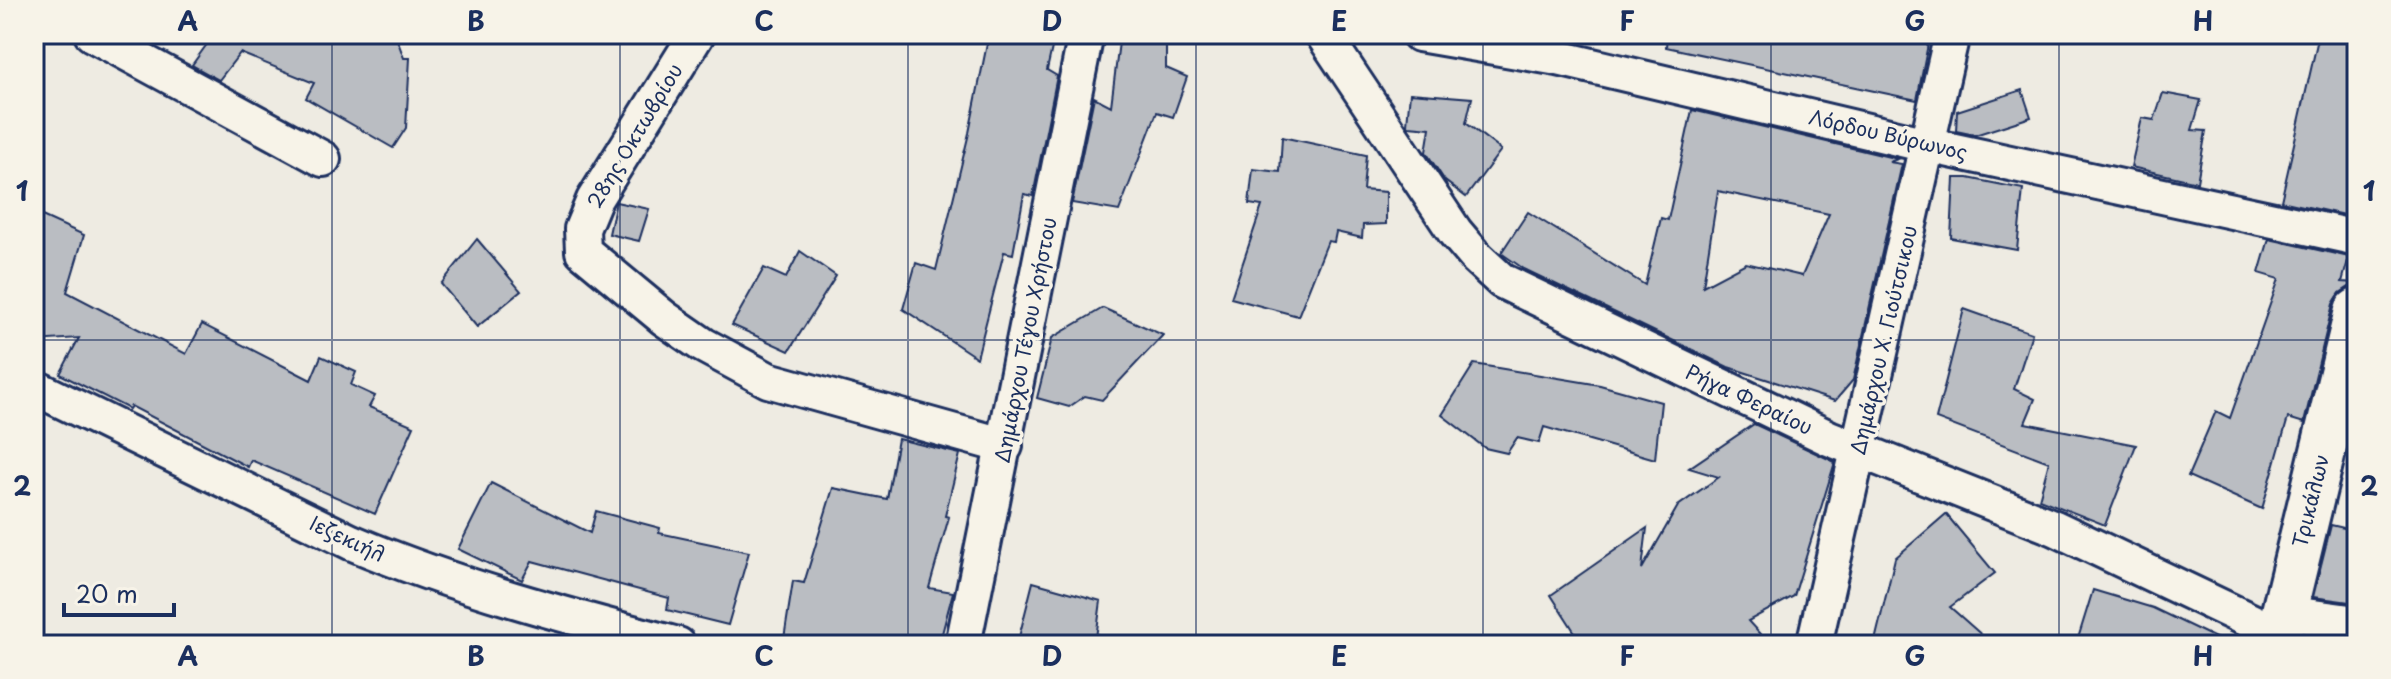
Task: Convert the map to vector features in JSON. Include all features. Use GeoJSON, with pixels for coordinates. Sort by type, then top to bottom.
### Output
{"type":"FeatureCollection","features":[{"type":"Feature","properties":{"kind":"main road","name":"Τρικάλων"},"geometry":{"type":"LineString","coordinates":[[2279,631],[2357,311]]}},
{"type":"Feature","properties":{"kind":"street"},"geometry":{"type":"LineString","coordinates":[[92,34],[323,159]]}},
{"type":"Feature","properties":{"kind":"street","name":"28ης Οκτωβρίου"},"geometry":{"type":"LineString","coordinates":[[697,34],[594,200],[582,229],[583,251],[664,318],[745,369],[806,393],[1005,446]]}},
{"type":"Feature","properties":{"kind":"street","name":"Δημάρχου Τέγου Χρήστου"},"geometry":{"type":"LineString","coordinates":[[963,645],[1086,34]]}},
{"type":"Feature","properties":{"kind":"street","name":"Ρήγα Φεραίου"},"geometry":{"type":"LineString","coordinates":[[1323,34],[1455,232],[1502,281],[1858,450],[2084,540],[2279,631],[2357,623]]}},
{"type":"Feature","properties":{"kind":"street","name":"Λόρδου Βύρωνος"},"geometry":{"type":"LineString","coordinates":[[1419,34],[1562,46],[1927,145],[2357,238]]}},
{"type":"Feature","properties":{"kind":"street","name":"Δημάρχου Χ. Γιούτσικου"},"geometry":{"type":"LineString","coordinates":[[1814,645],[1952,34]]}},
{"type":"Feature","properties":{"kind":"street","name":"Ιεζεκιήλ"},"geometry":{"type":"LineString","coordinates":[[34,387],[404,565],[480,591],[678,645]]}},
{"type":"Feature","properties":{"kind":"building"},"geometry":{"type":"Polygon","coordinates":[[[197,34],[395,34],[404,58],[410,58],[406,128],[393,148],[306,98],[314,83],[240,53],[219,80],[192,65],[210,40],[197,34]]]}},
{"type":"Feature","properties":{"kind":"building"},"geometry":{"type":"Polygon","coordinates":[[[989,34],[1055,34],[1047,70],[1057,76],[1033,196],[1024,194],[1013,254],[1004,252],[977,358],[903,309],[916,263],[936,270],[989,34]]]}},
{"type":"Feature","properties":{"kind":"building"},"geometry":{"type":"Polygon","coordinates":[[[1120,34],[1166,34],[1166,68],[1187,77],[1173,117],[1157,112],[1119,211],[1072,203],[1094,97],[1111,106],[1120,34]]]}},
{"type":"Feature","properties":{"kind":"building"},"geometry":{"type":"Polygon","coordinates":[[[1667,34],[1930,34],[1917,100],[1666,47],[1667,34]]]}},
{"type":"Feature","properties":{"kind":"building"},"geometry":{"type":"Polygon","coordinates":[[[2319,34],[2357,34],[2357,200],[2353,217],[2281,201],[2319,34]]]}},
{"type":"Feature","properties":{"kind":"building"},"geometry":{"type":"Polygon","coordinates":[[[2022,90],[2031,117],[1975,135],[1956,131],[1957,111],[2022,90]]]}},
{"type":"Feature","properties":{"kind":"building"},"geometry":{"type":"Polygon","coordinates":[[[1410,93],[1472,98],[1466,123],[1501,150],[1466,197],[1445,181],[1426,152],[1430,128],[1407,124],[1410,93]]]}},
{"type":"Feature","properties":{"kind":"building"},"geometry":{"type":"Polygon","coordinates":[[[2163,93],[2201,100],[2192,130],[2206,131],[2197,182],[2131,167],[2142,118],[2154,120],[2163,93]]]}},
{"type":"Feature","properties":{"kind":"building"},"geometry":{"type":"Polygon","coordinates":[[[1692,110],[1898,159],[1889,162],[1902,164],[1853,380],[1835,401],[1728,367],[1524,269],[1501,253],[1528,212],[1645,285],[1661,218],[1668,220],[1692,110]],[[1718,191],[1703,286],[1746,263],[1802,276],[1829,214],[1718,191]]]}},
{"type":"Feature","properties":{"kind":"building"},"geometry":{"type":"Polygon","coordinates":[[[1282,137],[1366,155],[1363,190],[1386,192],[1386,224],[1363,225],[1362,238],[1336,232],[1334,242],[1328,241],[1298,316],[1231,298],[1262,206],[1249,204],[1253,169],[1280,172],[1282,137]]]}},
{"type":"Feature","properties":{"kind":"building"},"geometry":{"type":"Polygon","coordinates":[[[1954,178],[2023,189],[2017,250],[1951,238],[1954,178]]]}},
{"type":"Feature","properties":{"kind":"building"},"geometry":{"type":"Polygon","coordinates":[[[616,202],[649,209],[639,241],[609,234],[616,202]]]}},
{"type":"Feature","properties":{"kind":"building"},"geometry":{"type":"Polygon","coordinates":[[[42,216],[84,235],[67,292],[186,354],[202,324],[311,380],[321,356],[356,372],[351,385],[375,396],[369,407],[414,426],[375,514],[251,460],[248,467],[131,406],[129,409],[60,374],[79,338],[34,341],[34,238],[42,216]]]}},
{"type":"Feature","properties":{"kind":"building"},"geometry":{"type":"Polygon","coordinates":[[[477,239],[521,291],[477,327],[441,284],[477,239]]]}},
{"type":"Feature","properties":{"kind":"building"},"geometry":{"type":"Polygon","coordinates":[[[2269,239],[2349,257],[2342,282],[2357,283],[2357,287],[2349,287],[2340,293],[2333,304],[2304,423],[2288,418],[2262,509],[2188,476],[2216,411],[2230,418],[2279,279],[2259,273],[2269,239]]]}},
{"type":"Feature","properties":{"kind":"building"},"geometry":{"type":"Polygon","coordinates":[[[800,251],[836,276],[789,351],[732,325],[764,268],[786,278],[800,251]]]}},
{"type":"Feature","properties":{"kind":"building"},"geometry":{"type":"Polygon","coordinates":[[[1103,308],[1163,335],[1102,400],[1085,396],[1069,407],[1037,398],[1052,338],[1103,308]]]}},
{"type":"Feature","properties":{"kind":"building"},"geometry":{"type":"Polygon","coordinates":[[[1964,309],[2032,333],[2014,389],[2035,399],[2025,423],[2136,445],[2105,525],[2039,499],[2049,462],[1936,419],[1964,309]]]}},
{"type":"Feature","properties":{"kind":"building"},"geometry":{"type":"Polygon","coordinates":[[[1474,364],[1600,385],[1661,402],[1655,459],[1544,427],[1539,443],[1517,438],[1507,453],[1485,448],[1442,415],[1474,364]]]}},
{"type":"Feature","properties":{"kind":"building"},"geometry":{"type":"Polygon","coordinates":[[[1754,424],[1835,462],[1794,596],[1748,621],[1770,645],[1583,645],[1551,595],[1647,528],[1642,569],[1678,506],[1719,477],[1689,468],[1754,424]]]}},
{"type":"Feature","properties":{"kind":"building"},"geometry":{"type":"Polygon","coordinates":[[[898,439],[960,454],[945,516],[949,517],[929,588],[953,592],[939,645],[783,645],[793,581],[804,583],[833,488],[887,499],[898,439]]]}},
{"type":"Feature","properties":{"kind":"building"},"geometry":{"type":"Polygon","coordinates":[[[491,483],[590,533],[596,511],[660,528],[659,533],[749,552],[728,625],[667,610],[669,598],[532,561],[522,580],[458,549],[491,483]]]}},
{"type":"Feature","properties":{"kind":"building"},"geometry":{"type":"Polygon","coordinates":[[[1946,514],[1995,573],[1950,607],[1993,645],[1874,645],[1895,558],[1946,514]]]}},
{"type":"Feature","properties":{"kind":"building"},"geometry":{"type":"Polygon","coordinates":[[[2331,525],[2357,531],[2357,603],[2313,597],[2331,525]]]}},
{"type":"Feature","properties":{"kind":"building"},"geometry":{"type":"Polygon","coordinates":[[[1033,582],[1101,601],[1095,645],[1017,645],[1033,582]]]}},
{"type":"Feature","properties":{"kind":"building"},"geometry":{"type":"Polygon","coordinates":[[[2093,590],[2153,608],[2230,645],[2076,645],[2093,590]]]}},
{"type":"Feature","properties":{"kind":"building"},"geometry":{"type":"Polygon","coordinates":[[[2304,636],[2357,643],[2357,645],[2302,645],[2304,636]]]}}]}
